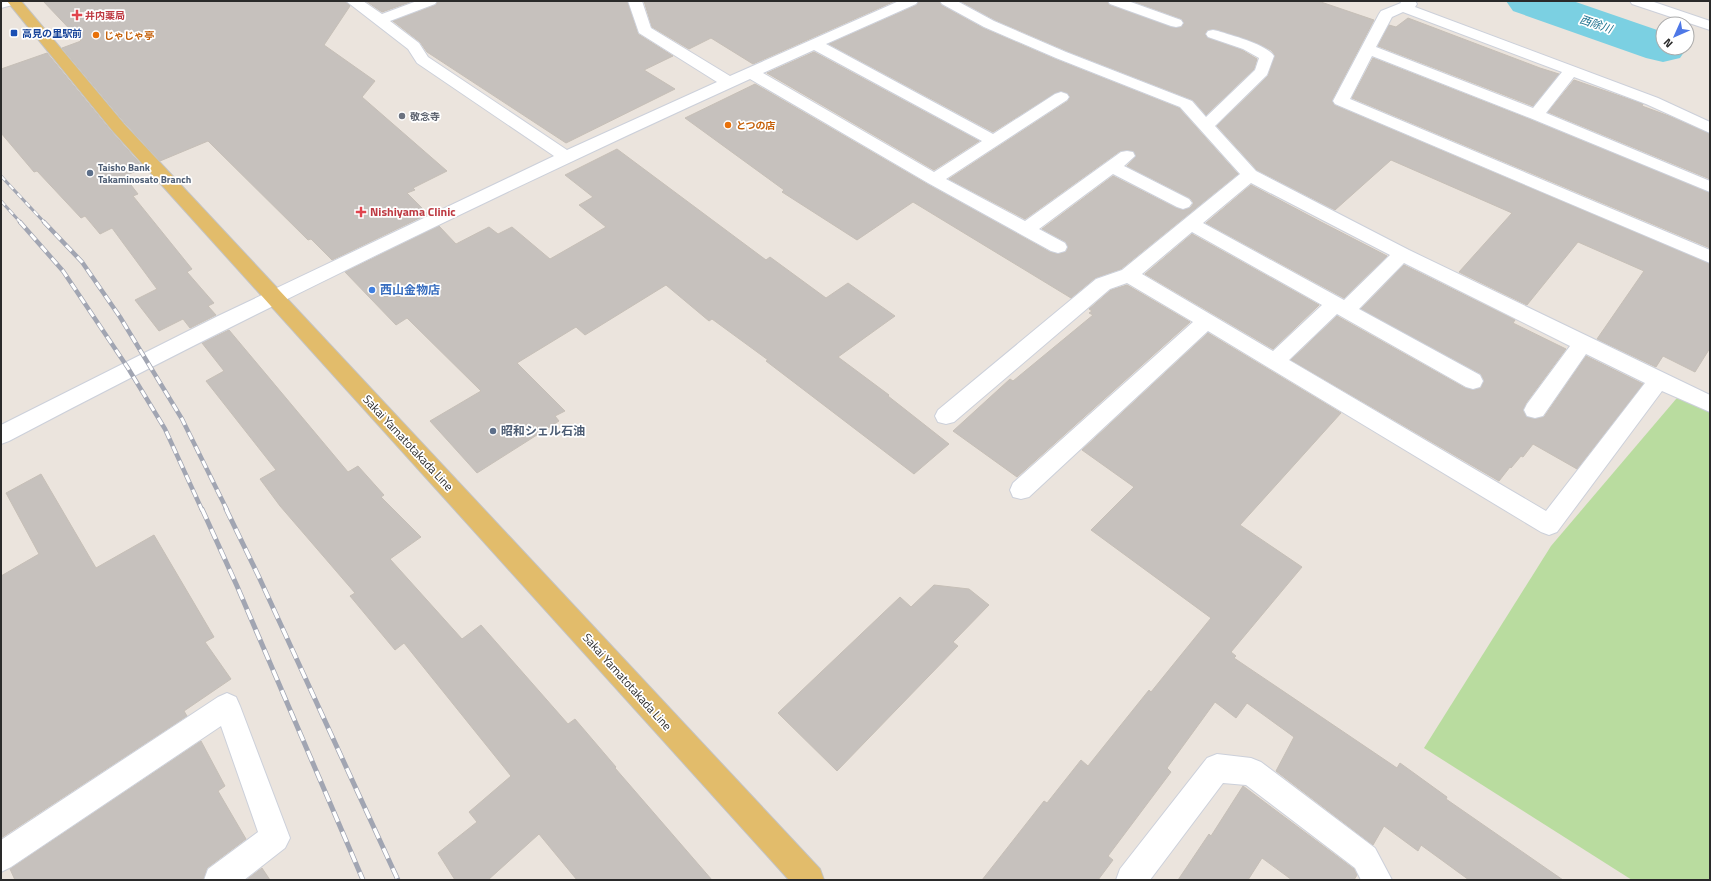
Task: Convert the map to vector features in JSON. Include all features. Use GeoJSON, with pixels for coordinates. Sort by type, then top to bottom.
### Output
{"type":"FeatureCollection","features":[{"type":"Feature","properties":{"kind":"main road","name":"Sakai Yamatotakada Line"},"geometry":{"type":"LineString","coordinates":[[14,1],[118,127],[809,880]]}},
{"type":"Feature","properties":{"kind":"street"},"geometry":{"type":"LineString","coordinates":[[1,4],[11,1]]}},
{"type":"Feature","properties":{"kind":"street"},"geometry":{"type":"LineString","coordinates":[[353,1],[414,46],[422,60],[566,157]]}},
{"type":"Feature","properties":{"kind":"street"},"geometry":{"type":"LineString","coordinates":[[380,20],[430,1]]}},
{"type":"Feature","properties":{"kind":"street"},"geometry":{"type":"LineString","coordinates":[[635,1],[644,30],[728,82]]}},
{"type":"Feature","properties":{"kind":"street"},"geometry":{"type":"LineString","coordinates":[[1,435],[128,368],[274,296],[566,157],[750,72],[911,1]]}},
{"type":"Feature","properties":{"kind":"street"},"geometry":{"type":"LineString","coordinates":[[947,1],[989,24],[1061,55],[1186,104],[1250,175],[1402,254],[1710,404]]}},
{"type":"Feature","properties":{"kind":"street"},"geometry":{"type":"LineString","coordinates":[[1115,1],[1176,22]]}},
{"type":"Feature","properties":{"kind":"street"},"geometry":{"type":"LineString","coordinates":[[1637,1],[1680,16]]}},
{"type":"Feature","properties":{"kind":"street"},"geometry":{"type":"LineString","coordinates":[[1668,1],[1680,16]]}},
{"type":"Feature","properties":{"kind":"street"},"geometry":{"type":"LineString","coordinates":[[1710,128],[1652,101],[1571,71],[1405,4],[1386,14],[1341,101],[1710,257]]}},
{"type":"Feature","properties":{"kind":"street"},"geometry":{"type":"LineString","coordinates":[[1695,21],[1710,26]]}},
{"type":"Feature","properties":{"kind":"street"},"geometry":{"type":"LineString","coordinates":[[1206,126],[1262,72],[1267,56],[1248,46],[1213,34]]}},
{"type":"Feature","properties":{"kind":"street"},"geometry":{"type":"LineString","coordinates":[[814,44],[994,141]]}},
{"type":"Feature","properties":{"kind":"street"},"geometry":{"type":"LineString","coordinates":[[1368,49],[1536,115],[1710,188]]}},
{"type":"Feature","properties":{"kind":"street"},"geometry":{"type":"LineString","coordinates":[[1536,115],[1571,71]]}},
{"type":"Feature","properties":{"kind":"street"},"geometry":{"type":"LineString","coordinates":[[750,72],[934,179],[1058,247]]}},
{"type":"Feature","properties":{"kind":"street"},"geometry":{"type":"LineString","coordinates":[[934,179],[1061,97]]}},
{"type":"Feature","properties":{"kind":"street"},"geometry":{"type":"LineString","coordinates":[[1026,229],[1127,156]]}},
{"type":"Feature","properties":{"kind":"street"},"geometry":{"type":"LineString","coordinates":[[1112,167],[1183,204]]}},
{"type":"Feature","properties":{"kind":"street"},"geometry":{"type":"LineString","coordinates":[[946,416],[1103,284],[1130,275],[1250,175]]}},
{"type":"Feature","properties":{"kind":"street"},"geometry":{"type":"LineString","coordinates":[[1191,224],[1473,381]]}},
{"type":"Feature","properties":{"kind":"street"},"geometry":{"type":"LineString","coordinates":[[1275,361],[1402,254]]}},
{"type":"Feature","properties":{"kind":"street"},"geometry":{"type":"LineString","coordinates":[[1130,275],[1549,525],[1659,380]]}},
{"type":"Feature","properties":{"kind":"street"},"geometry":{"type":"LineString","coordinates":[[1021,490],[1207,321]]}},
{"type":"Feature","properties":{"kind":"street"},"geometry":{"type":"LineString","coordinates":[[1535,410],[1583,343]]}},
{"type":"Feature","properties":{"kind":"street"},"geometry":{"type":"LineString","coordinates":[[1,857],[227,706],[275,838],[218,880]]}},
{"type":"Feature","properties":{"kind":"street"},"geometry":{"type":"LineString","coordinates":[[1131,880],[1217,768],[1251,772],[1365,858],[1377,880]]}},
{"type":"Feature","properties":{"kind":"green space"},"geometry":{"type":"Polygon","coordinates":[[[1682,392],[1710,404],[1710,880],[1632,880],[1424,748],[1551,546],[1682,392]]]}},
{"type":"Feature","properties":{"kind":"building"},"geometry":{"type":"Polygon","coordinates":[[[43,1],[345,1],[350,6],[324,45],[375,81],[362,97],[447,171],[413,188],[415,190],[407,193],[428,214],[332,260],[311,239],[308,240],[208,141],[160,161],[125,123],[62,48],[81,41],[43,1]]]}},
{"type":"Feature","properties":{"kind":"building"},"geometry":{"type":"Polygon","coordinates":[[[366,1],[413,1],[382,12],[366,1]]]}},
{"type":"Feature","properties":{"kind":"building"},"geometry":{"type":"Polygon","coordinates":[[[438,1],[627,1],[638,34],[673,56],[644,70],[675,89],[566,143],[427,52],[420,42],[393,21],[436,5],[438,1]]]}},
{"type":"Feature","properties":{"kind":"building"},"geometry":{"type":"Polygon","coordinates":[[[644,1],[895,1],[753,64],[711,38],[689,49],[652,27],[644,1]]]}},
{"type":"Feature","properties":{"kind":"building"},"geometry":{"type":"Polygon","coordinates":[[[919,1],[939,1],[941,5],[983,28],[1055,59],[1179,108],[1238,174],[1121,269],[1095,278],[1071,298],[913,202],[857,240],[782,192],[784,190],[685,118],[755,84],[927,184],[1050,252],[1058,254],[1066,252],[1068,248],[1066,242],[1042,229],[1113,176],[1176,208],[1183,210],[1190,208],[1194,203],[1190,198],[1127,166],[1136,156],[1133,151],[1127,150],[1120,151],[1025,219],[949,179],[1068,101],[1070,96],[1061,91],[1055,93],[993,132],[829,44],[917,5],[919,1]]]}},
{"type":"Feature","properties":{"kind":"building"},"geometry":{"type":"Polygon","coordinates":[[[960,1],[1107,1],[1109,5],[1176,28],[1181,27],[1184,24],[1182,19],[1132,1],[1318,1],[1374,20],[1332,100],[1334,105],[1710,264],[1710,348],[1695,372],[1663,356],[1656,367],[1597,339],[1644,271],[1578,242],[1527,305],[1459,272],[1512,213],[1391,160],[1335,210],[1257,170],[1217,126],[1268,76],[1275,55],[1271,50],[1257,43],[1218,30],[1207,30],[1205,35],[1208,38],[1242,50],[1257,59],[1254,69],[1206,115],[1193,100],[1067,51],[995,20],[960,1]]]}},
{"type":"Feature","properties":{"kind":"building"},"geometry":{"type":"Polygon","coordinates":[[[1408,18],[1559,74],[1533,106],[1378,46],[1389,25],[1396,27],[1408,18]]]}},
{"type":"Feature","properties":{"kind":"building"},"geometry":{"type":"Polygon","coordinates":[[[814,52],[979,141],[934,170],[767,73],[814,52]]]}},
{"type":"Feature","properties":{"kind":"building"},"geometry":{"type":"Polygon","coordinates":[[[47,53],[111,131],[144,168],[124,176],[138,194],[133,196],[192,269],[187,272],[214,303],[208,306],[216,315],[190,328],[183,319],[159,331],[135,300],[157,289],[112,228],[100,234],[85,216],[81,218],[37,171],[34,172],[1,133],[1,69],[47,53]]]}},
{"type":"Feature","properties":{"kind":"building"},"geometry":{"type":"Polygon","coordinates":[[[1373,58],[1529,119],[1710,193],[1710,248],[1352,98],[1373,58]]]}},
{"type":"Feature","properties":{"kind":"building"},"geometry":{"type":"Polygon","coordinates":[[[1574,80],[1643,104],[1642,106],[1710,134],[1710,179],[1548,112],[1574,80]]]}},
{"type":"Feature","properties":{"kind":"building"},"geometry":{"type":"Polygon","coordinates":[[[617,149],[766,260],[770,257],[826,298],[848,283],[895,316],[838,357],[889,395],[888,396],[949,444],[914,474],[766,361],[768,360],[712,319],[709,321],[666,285],[585,335],[576,327],[517,363],[565,411],[555,416],[559,421],[477,473],[430,421],[481,391],[407,318],[396,325],[345,272],[439,226],[456,244],[489,227],[498,234],[512,227],[550,259],[606,227],[579,205],[593,197],[565,175],[617,149]]]}},
{"type":"Feature","properties":{"kind":"building"},"geometry":{"type":"Polygon","coordinates":[[[1251,185],[1387,256],[1344,298],[1206,223],[1251,185]]]}},
{"type":"Feature","properties":{"kind":"building"},"geometry":{"type":"Polygon","coordinates":[[[1192,234],[1319,305],[1273,349],[1145,274],[1192,234]]]}},
{"type":"Feature","properties":{"kind":"building"},"geometry":{"type":"Polygon","coordinates":[[[1404,265],[1515,320],[1513,323],[1566,349],[1526,403],[1523,411],[1527,417],[1535,419],[1544,417],[1586,356],[1643,384],[1577,469],[1533,444],[1523,457],[1521,456],[1511,468],[1510,467],[1499,481],[1291,360],[1337,316],[1465,388],[1473,390],[1481,388],[1484,380],[1481,374],[1361,309],[1404,265]]]}},
{"type":"Feature","properties":{"kind":"building"},"geometry":{"type":"Polygon","coordinates":[[[1127,285],[1190,322],[1017,477],[953,431],[1010,379],[1013,381],[1093,315],[1089,313],[1092,311],[1089,309],[1111,290],[1127,285]]]}},
{"type":"Feature","properties":{"kind":"building"},"geometry":{"type":"Polygon","coordinates":[[[229,330],[348,472],[358,466],[384,495],[381,497],[421,537],[390,559],[462,639],[481,625],[568,724],[575,719],[616,767],[615,768],[712,880],[577,880],[539,834],[488,880],[455,880],[438,853],[477,822],[469,812],[511,776],[404,643],[395,650],[350,596],[355,593],[280,506],[260,479],[276,470],[206,381],[224,371],[202,343],[229,330]]]}},
{"type":"Feature","properties":{"kind":"building"},"geometry":{"type":"Polygon","coordinates":[[[1208,333],[1341,413],[1240,525],[1302,567],[1231,652],[1236,656],[1234,658],[1397,768],[1400,763],[1447,797],[1446,799],[1563,880],[1469,880],[1421,845],[1418,851],[1384,826],[1373,845],[1276,771],[1294,737],[1247,703],[1236,718],[1215,702],[1167,768],[1171,772],[1108,856],[1113,860],[1098,880],[982,880],[1044,801],[1047,803],[1081,760],[1088,766],[1149,690],[1151,692],[1211,618],[1091,530],[1134,487],[1082,450],[1208,333]]]}},
{"type":"Feature","properties":{"kind":"building"},"geometry":{"type":"Polygon","coordinates":[[[41,474],[96,568],[154,535],[214,637],[205,642],[231,679],[184,711],[187,716],[1,838],[1,576],[39,554],[6,493],[41,474]]]}},
{"type":"Feature","properties":{"kind":"building"},"geometry":{"type":"Polygon","coordinates":[[[934,585],[969,589],[989,605],[953,642],[958,646],[837,771],[778,713],[900,597],[911,607],[934,585]]]}},
{"type":"Feature","properties":{"kind":"building"},"geometry":{"type":"Polygon","coordinates":[[[201,741],[225,786],[218,791],[246,839],[207,868],[203,880],[15,880],[10,869],[201,741]]]}},
{"type":"Feature","properties":{"kind":"building"},"geometry":{"type":"Polygon","coordinates":[[[1243,786],[1354,869],[1357,875],[1354,880],[1292,880],[1262,858],[1248,880],[1178,880],[1209,834],[1211,836],[1243,786]]]}},
{"type":"Feature","properties":{"kind":"building"},"geometry":{"type":"Polygon","coordinates":[[[262,868],[270,880],[246,880],[262,868]]]}},
{"type":"Feature","properties":{"kind":"waterway","name":"西除川"},"geometry":{"type":"LineString","coordinates":[[1529,1],[1655,45]]}},
{"type":"Feature","properties":{"kind":"railway"},"geometry":{"type":"LineString","coordinates":[[1,176],[45,223]]}},
{"type":"Feature","properties":{"kind":"railway"},"geometry":{"type":"LineString","coordinates":[[1,201],[21,223]]}},
{"type":"Feature","properties":{"kind":"railway"},"geometry":{"type":"LineString","coordinates":[[20,222],[63,271],[128,368],[165,429],[202,510]]}},
{"type":"Feature","properties":{"kind":"railway"},"geometry":{"type":"LineString","coordinates":[[44,222],[82,262],[120,317],[182,419],[227,510]]}},
{"type":"Feature","properties":{"kind":"railway"},"geometry":{"type":"LineString","coordinates":[[202,509],[237,586],[363,880]]}},
{"type":"Feature","properties":{"kind":"railway"},"geometry":{"type":"LineString","coordinates":[[226,509],[258,575],[398,880]]}},
{"type":"Feature","properties":{"kind":"place","name":"井内薬局"},"geometry":{"type":"Point","coordinates":[77,15]}},
{"type":"Feature","properties":{"kind":"place","name":"高見の里駅前"},"geometry":{"type":"Point","coordinates":[14,33]}},
{"type":"Feature","properties":{"kind":"place","name":"じゃじゃ亭"},"geometry":{"type":"Point","coordinates":[96,35]}},
{"type":"Feature","properties":{"kind":"place","name":"敬念寺"},"geometry":{"type":"Point","coordinates":[402,116]}},
{"type":"Feature","properties":{"kind":"place","name":"とつの店"},"geometry":{"type":"Point","coordinates":[728,125]}},
{"type":"Feature","properties":{"kind":"place","name":"Taisho Bank Takaminosato Branch"},"geometry":{"type":"Point","coordinates":[90,173]}},
{"type":"Feature","properties":{"kind":"place","name":"Nishiyama Clinic"},"geometry":{"type":"Point","coordinates":[361,212]}},
{"type":"Feature","properties":{"kind":"place","name":"西山金物店"},"geometry":{"type":"Point","coordinates":[372,290]}},
{"type":"Feature","properties":{"kind":"place","name":"昭和シェル石油"},"geometry":{"type":"Point","coordinates":[493,431]}}]}
